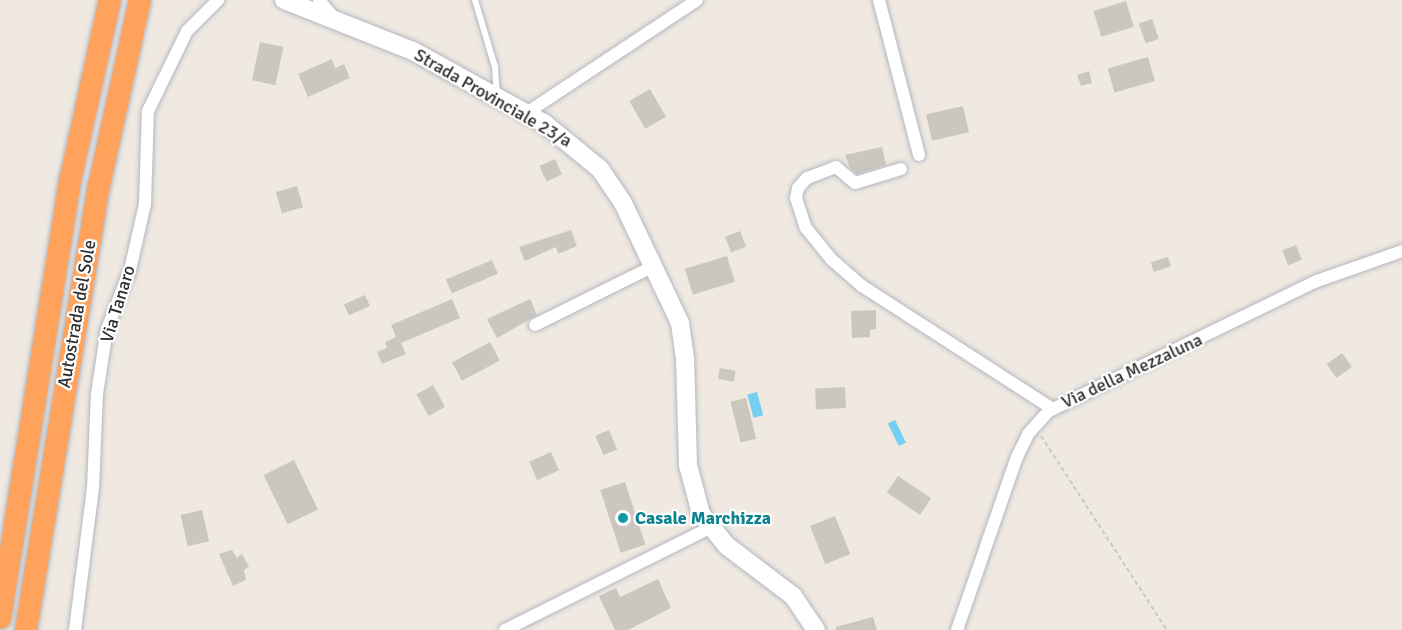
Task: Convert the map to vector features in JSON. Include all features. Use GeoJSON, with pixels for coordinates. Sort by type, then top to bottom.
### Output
{"type":"FeatureCollection","features":[{"type":"Feature","properties":{"kind":"highway","name":"Autostrada del Sole"},"geometry":{"type":"LineString","coordinates":[[0,618],[69,186],[110,0]]}},
{"type":"Feature","properties":{"kind":"highway","name":"Autostrada del Sole"},"geometry":{"type":"LineString","coordinates":[[26,630],[99,186],[140,0]]}},
{"type":"Feature","properties":{"kind":"street","name":"Via Tanaro"},"geometry":{"type":"LineString","coordinates":[[75,630],[93,488],[97,394],[107,329],[130,270],[145,204],[148,111],[187,31],[218,0]]}},
{"type":"Feature","properties":{"kind":"street","name":"Strada Provinciale 23/a"},"geometry":{"type":"LineString","coordinates":[[284,0],[395,42],[568,140],[600,169],[623,203],[654,266],[683,337],[689,472],[695,500],[710,528],[793,596],[816,630]]}},
{"type":"Feature","properties":{"kind":"street"},"geometry":{"type":"LineString","coordinates":[[319,0],[334,18]]}},
{"type":"Feature","properties":{"kind":"street"},"geometry":{"type":"LineString","coordinates":[[525,114],[697,0]]}},
{"type":"Feature","properties":{"kind":"street"},"geometry":{"type":"LineString","coordinates":[[879,0],[920,155]]}},
{"type":"Feature","properties":{"kind":"street"},"geometry":{"type":"LineString","coordinates":[[901,169],[855,183],[836,167],[807,178],[800,184],[796,198],[806,228],[831,259],[862,286],[1053,409]]}},
{"type":"Feature","properties":{"kind":"street","name":"Via della Mezzaluna"},"geometry":{"type":"LineString","coordinates":[[957,630],[1012,468],[1034,426],[1053,409],[1317,281],[1402,251]]}},
{"type":"Feature","properties":{"kind":"street"},"geometry":{"type":"LineString","coordinates":[[535,325],[654,266]]}},
{"type":"Feature","properties":{"kind":"street"},"geometry":{"type":"LineString","coordinates":[[505,630],[710,528]]}},
{"type":"Feature","properties":{"kind":"lane"},"geometry":{"type":"LineString","coordinates":[[474,0],[495,67],[496,100]]}},
{"type":"Feature","properties":{"kind":"path"},"geometry":{"type":"LineString","coordinates":[[1034,426],[1167,630]]}},
{"type":"Feature","properties":{"kind":"water"},"geometry":{"type":"Polygon","coordinates":[[[757,392],[763,415],[754,418],[747,395],[757,392]]]}},
{"type":"Feature","properties":{"kind":"water"},"geometry":{"type":"Polygon","coordinates":[[[895,420],[906,442],[899,446],[888,424],[895,420]]]}},
{"type":"Feature","properties":{"kind":"building"},"geometry":{"type":"Polygon","coordinates":[[[1126,1],[1134,27],[1101,37],[1093,11],[1126,1]]]}},
{"type":"Feature","properties":{"kind":"building"},"geometry":{"type":"Polygon","coordinates":[[[1152,19],[1159,39],[1146,43],[1139,24],[1152,19]]]}},
{"type":"Feature","properties":{"kind":"building"},"geometry":{"type":"Polygon","coordinates":[[[260,42],[283,47],[275,85],[252,80],[260,42]]]}},
{"type":"Feature","properties":{"kind":"building"},"geometry":{"type":"Polygon","coordinates":[[[1148,57],[1155,81],[1115,93],[1108,69],[1148,57]]]}},
{"type":"Feature","properties":{"kind":"building"},"geometry":{"type":"Polygon","coordinates":[[[332,59],[335,68],[344,64],[350,78],[308,97],[298,74],[332,59]]]}},
{"type":"Feature","properties":{"kind":"building"},"geometry":{"type":"Polygon","coordinates":[[[1089,71],[1092,83],[1081,86],[1077,75],[1089,71]]]}},
{"type":"Feature","properties":{"kind":"building"},"geometry":{"type":"Polygon","coordinates":[[[650,89],[666,117],[645,129],[629,101],[650,89]]]}},
{"type":"Feature","properties":{"kind":"building"},"geometry":{"type":"Polygon","coordinates":[[[963,106],[969,132],[932,141],[926,115],[963,106]]]}},
{"type":"Feature","properties":{"kind":"building"},"geometry":{"type":"Polygon","coordinates":[[[882,147],[886,165],[857,174],[850,168],[845,155],[882,147]]]}},
{"type":"Feature","properties":{"kind":"building"},"geometry":{"type":"Polygon","coordinates":[[[555,159],[562,175],[546,181],[539,166],[555,159]]]}},
{"type":"Feature","properties":{"kind":"building"},"geometry":{"type":"Polygon","coordinates":[[[297,186],[303,207],[282,213],[276,192],[297,186]]]}},
{"type":"Feature","properties":{"kind":"building"},"geometry":{"type":"Polygon","coordinates":[[[571,230],[577,246],[558,254],[556,247],[525,261],[519,247],[571,230]]]}},
{"type":"Feature","properties":{"kind":"building"},"geometry":{"type":"Polygon","coordinates":[[[740,231],[746,247],[731,253],[725,237],[740,231]]]}},
{"type":"Feature","properties":{"kind":"building"},"geometry":{"type":"Polygon","coordinates":[[[1296,245],[1302,260],[1288,265],[1282,251],[1296,245]]]}},
{"type":"Feature","properties":{"kind":"building"},"geometry":{"type":"Polygon","coordinates":[[[727,256],[735,282],[693,295],[685,269],[727,256]]]}},
{"type":"Feature","properties":{"kind":"building"},"geometry":{"type":"Polygon","coordinates":[[[1168,257],[1171,267],[1154,272],[1151,262],[1168,257]]]}},
{"type":"Feature","properties":{"kind":"building"},"geometry":{"type":"Polygon","coordinates":[[[492,260],[498,274],[452,293],[446,280],[492,260]]]}},
{"type":"Feature","properties":{"kind":"building"},"geometry":{"type":"Polygon","coordinates":[[[365,295],[370,306],[349,315],[344,304],[365,295]]]}},
{"type":"Feature","properties":{"kind":"building"},"geometry":{"type":"Polygon","coordinates":[[[452,299],[460,318],[401,343],[406,354],[382,364],[377,352],[387,348],[385,342],[396,337],[391,325],[452,299]]]}},
{"type":"Feature","properties":{"kind":"building"},"geometry":{"type":"Polygon","coordinates":[[[530,299],[537,315],[497,338],[487,319],[530,299]]]}},
{"type":"Feature","properties":{"kind":"building"},"geometry":{"type":"Polygon","coordinates":[[[876,310],[876,329],[870,330],[870,337],[852,338],[851,311],[876,310]]]}},
{"type":"Feature","properties":{"kind":"building"},"geometry":{"type":"Polygon","coordinates":[[[490,342],[500,361],[462,381],[452,362],[490,342]]]}},
{"type":"Feature","properties":{"kind":"building"},"geometry":{"type":"Polygon","coordinates":[[[1342,353],[1352,367],[1337,378],[1327,364],[1342,353]]]}},
{"type":"Feature","properties":{"kind":"building"},"geometry":{"type":"Polygon","coordinates":[[[720,368],[736,371],[734,382],[718,379],[720,368]]]}},
{"type":"Feature","properties":{"kind":"building"},"geometry":{"type":"Polygon","coordinates":[[[433,385],[445,407],[429,416],[416,394],[433,385]]]}},
{"type":"Feature","properties":{"kind":"building"},"geometry":{"type":"Polygon","coordinates":[[[845,387],[846,408],[816,410],[815,389],[845,387]]]}},
{"type":"Feature","properties":{"kind":"building"},"geometry":{"type":"Polygon","coordinates":[[[746,398],[756,439],[741,443],[730,402],[746,398]]]}},
{"type":"Feature","properties":{"kind":"building"},"geometry":{"type":"Polygon","coordinates":[[[609,430],[617,449],[603,455],[595,436],[609,430]]]}},
{"type":"Feature","properties":{"kind":"building"},"geometry":{"type":"Polygon","coordinates":[[[551,452],[559,470],[537,480],[529,462],[551,452]]]}},
{"type":"Feature","properties":{"kind":"building"},"geometry":{"type":"Polygon","coordinates":[[[294,460],[318,509],[288,524],[263,475],[294,460]]]}},
{"type":"Feature","properties":{"kind":"building"},"geometry":{"type":"Polygon","coordinates":[[[898,476],[931,498],[920,515],[887,493],[898,476]]]}},
{"type":"Feature","properties":{"kind":"building","name":"Casale Marchizza"},"geometry":{"type":"Polygon","coordinates":[[[625,482],[645,545],[621,553],[600,490],[625,482]]]}},
{"type":"Feature","properties":{"kind":"building"},"geometry":{"type":"Polygon","coordinates":[[[202,510],[209,541],[188,546],[181,515],[202,510]]]}},
{"type":"Feature","properties":{"kind":"building"},"geometry":{"type":"Polygon","coordinates":[[[835,516],[850,554],[825,564],[810,526],[835,516]]]}},
{"type":"Feature","properties":{"kind":"building"},"geometry":{"type":"Polygon","coordinates":[[[232,550],[237,558],[242,554],[249,567],[244,570],[246,580],[233,586],[219,554],[232,550]]]}},
{"type":"Feature","properties":{"kind":"building"},"geometry":{"type":"Polygon","coordinates":[[[658,579],[671,608],[628,630],[615,630],[599,596],[616,588],[620,597],[658,579]]]}},
{"type":"Feature","properties":{"kind":"building"},"geometry":{"type":"Polygon","coordinates":[[[873,617],[877,630],[836,630],[836,627],[873,617]]]}},
{"type":"Feature","properties":{"kind":"place","name":"Casale Marchizza"},"geometry":{"type":"Point","coordinates":[623,518]}}]}
